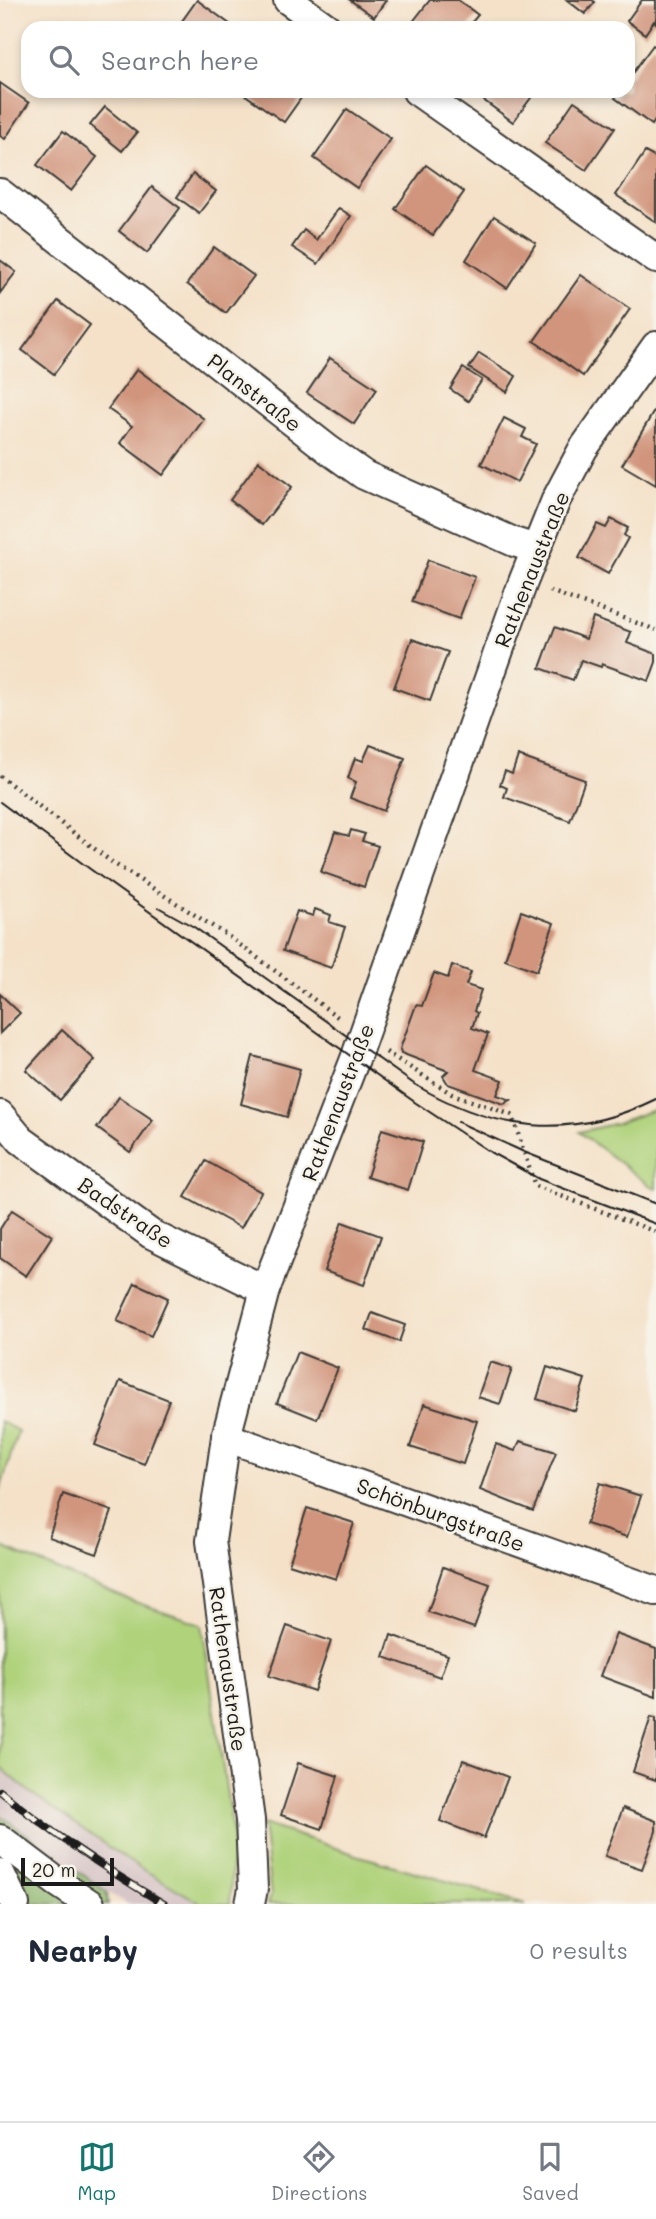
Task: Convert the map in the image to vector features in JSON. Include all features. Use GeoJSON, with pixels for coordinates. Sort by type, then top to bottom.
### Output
{"type":"FeatureCollection","features":[{"type":"Feature","properties":{"kind":"street"},"geometry":{"type":"LineString","coordinates":[[288,0],[317,21]]}},
{"type":"Feature","properties":{"kind":"street"},"geometry":{"type":"LineString","coordinates":[[427,98],[656,259]]}},
{"type":"Feature","properties":{"kind":"street","name":"Planstraße"},"geometry":{"type":"LineString","coordinates":[[0,193],[364,475],[514,542],[536,549]]}},
{"type":"Feature","properties":{"kind":"street","name":"Rathenaustraße"},"geometry":{"type":"LineString","coordinates":[[250,1904],[253,1889],[250,1820],[211,1541],[226,1437],[265,1290],[363,1037],[536,549],[556,500],[583,449],[656,346]]}},
{"type":"Feature","properties":{"kind":"street","name":"Badstraße"},"geometry":{"type":"LineString","coordinates":[[0,1115],[21,1140],[151,1234],[265,1290]]}},
{"type":"Feature","properties":{"kind":"street","name":"Schönburgstraße"},"geometry":{"type":"LineString","coordinates":[[226,1437],[656,1591]]}},
{"type":"Feature","properties":{"kind":"street"},"geometry":{"type":"LineString","coordinates":[[0,1839],[90,1904]]}},
{"type":"Feature","properties":{"kind":"street"},"geometry":{"type":"LineString","coordinates":[[0,1873],[15,1904]]}},
{"type":"Feature","properties":{"kind":"path"},"geometry":{"type":"LineString","coordinates":[[523,582],[656,629]]}},
{"type":"Feature","properties":{"kind":"path"},"geometry":{"type":"LineString","coordinates":[[0,776],[113,863],[228,936],[363,1037],[452,1094],[512,1115],[536,1186],[656,1232]]}},
{"type":"Feature","properties":{"kind":"shaded area"},"geometry":{"type":"Polygon","coordinates":[[[0,1767],[31,1793],[127,1860],[202,1904],[127,1904],[107,1892],[0,1815],[0,1767]]]}},
{"type":"Feature","properties":{"kind":"green space"},"geometry":{"type":"Polygon","coordinates":[[[656,1109],[656,1188],[579,1132],[617,1123],[656,1109]]]}},
{"type":"Feature","properties":{"kind":"green space"},"geometry":{"type":"Polygon","coordinates":[[[0,1421],[18,1431],[0,1491],[0,1421]]]}},
{"type":"Feature","properties":{"kind":"green space"},"geometry":{"type":"Polygon","coordinates":[[[0,1546],[132,1601],[202,1624],[233,1836],[230,1904],[202,1904],[127,1860],[31,1793],[0,1767],[0,1546]]]}},
{"type":"Feature","properties":{"kind":"green space"},"geometry":{"type":"Polygon","coordinates":[[[0,1815],[107,1892],[108,1904],[16,1904],[0,1873],[0,1815]]]}},
{"type":"Feature","properties":{"kind":"green space"},"geometry":{"type":"Polygon","coordinates":[[[263,1824],[360,1856],[526,1904],[268,1904],[271,1896],[263,1824]]]}},
{"type":"Feature","properties":{"kind":"building"},"geometry":{"type":"Polygon","coordinates":[[[197,0],[226,21],[182,21],[197,0]]]}},
{"type":"Feature","properties":{"kind":"building"},"geometry":{"type":"Polygon","coordinates":[[[350,0],[386,0],[374,17],[350,0]]]}},
{"type":"Feature","properties":{"kind":"building"},"geometry":{"type":"Polygon","coordinates":[[[430,0],[458,0],[478,15],[473,21],[414,21],[430,0]]]}},
{"type":"Feature","properties":{"kind":"building"},"geometry":{"type":"Polygon","coordinates":[[[567,0],[592,0],[595,2],[585,14],[567,0]]]}},
{"type":"Feature","properties":{"kind":"building"},"geometry":{"type":"Polygon","coordinates":[[[642,0],[656,0],[656,23],[654,21],[645,34],[635,27],[635,21],[627,21],[642,0]]]}},
{"type":"Feature","properties":{"kind":"building"},"geometry":{"type":"Polygon","coordinates":[[[653,45],[656,47],[656,119],[652,125],[615,98],[635,98],[635,69],[653,45]]]}},
{"type":"Feature","properties":{"kind":"building"},"geometry":{"type":"Polygon","coordinates":[[[0,83],[29,103],[5,139],[0,136],[0,83]]]}},
{"type":"Feature","properties":{"kind":"building"},"geometry":{"type":"Polygon","coordinates":[[[250,98],[301,98],[284,122],[250,98]]]}},
{"type":"Feature","properties":{"kind":"building"},"geometry":{"type":"Polygon","coordinates":[[[480,98],[531,98],[513,122],[480,98]]]}},
{"type":"Feature","properties":{"kind":"building"},"geometry":{"type":"Polygon","coordinates":[[[574,101],[615,128],[586,170],[545,143],[574,101]]]}},
{"type":"Feature","properties":{"kind":"building"},"geometry":{"type":"Polygon","coordinates":[[[105,107],[137,133],[122,151],[90,125],[105,107]]]}},
{"type":"Feature","properties":{"kind":"building"},"geometry":{"type":"Polygon","coordinates":[[[347,109],[391,139],[357,188],[314,158],[347,109]]]}},
{"type":"Feature","properties":{"kind":"building"},"geometry":{"type":"Polygon","coordinates":[[[63,131],[97,157],[71,191],[37,165],[63,131]]]}},
{"type":"Feature","properties":{"kind":"building"},"geometry":{"type":"Polygon","coordinates":[[[645,152],[656,158],[656,222],[616,195],[645,152]]]}},
{"type":"Feature","properties":{"kind":"building"},"geometry":{"type":"Polygon","coordinates":[[[426,165],[464,192],[433,235],[395,209],[426,165]]]}},
{"type":"Feature","properties":{"kind":"building"},"geometry":{"type":"Polygon","coordinates":[[[193,174],[216,191],[199,213],[177,197],[193,174]]]}},
{"type":"Feature","properties":{"kind":"building"},"geometry":{"type":"Polygon","coordinates":[[[152,187],[180,208],[147,253],[119,231],[152,187]]]}},
{"type":"Feature","properties":{"kind":"building"},"geometry":{"type":"Polygon","coordinates":[[[339,208],[351,216],[318,264],[292,247],[304,230],[316,240],[339,208]]]}},
{"type":"Feature","properties":{"kind":"building"},"geometry":{"type":"Polygon","coordinates":[[[494,216],[536,243],[507,288],[466,260],[494,216]]]}},
{"type":"Feature","properties":{"kind":"building"},"geometry":{"type":"Polygon","coordinates":[[[214,247],[254,276],[226,313],[187,284],[214,247]]]}},
{"type":"Feature","properties":{"kind":"building"},"geometry":{"type":"Polygon","coordinates":[[[0,260],[16,272],[0,293],[0,260]]]}},
{"type":"Feature","properties":{"kind":"building"},"geometry":{"type":"Polygon","coordinates":[[[581,275],[630,309],[583,376],[534,341],[581,275]]]}},
{"type":"Feature","properties":{"kind":"building"},"geometry":{"type":"Polygon","coordinates":[[[58,301],[90,325],[54,374],[22,350],[58,301]]]}},
{"type":"Feature","properties":{"kind":"building"},"geometry":{"type":"Polygon","coordinates":[[[479,353],[516,376],[507,392],[469,368],[479,353]]]}},
{"type":"Feature","properties":{"kind":"building"},"geometry":{"type":"Polygon","coordinates":[[[330,358],[377,389],[354,424],[307,393],[330,358]]]}},
{"type":"Feature","properties":{"kind":"building"},"geometry":{"type":"Polygon","coordinates":[[[463,368],[482,380],[468,401],[450,389],[463,368]]]}},
{"type":"Feature","properties":{"kind":"building"},"geometry":{"type":"Polygon","coordinates":[[[137,369],[204,419],[163,475],[120,443],[132,426],[108,409],[137,369]]]}},
{"type":"Feature","properties":{"kind":"building"},"geometry":{"type":"Polygon","coordinates":[[[656,408],[656,485],[622,465],[656,408]]]}},
{"type":"Feature","properties":{"kind":"building"},"geometry":{"type":"Polygon","coordinates":[[[504,418],[526,429],[522,437],[536,444],[517,482],[481,464],[504,418]]]}},
{"type":"Feature","properties":{"kind":"building"},"geometry":{"type":"Polygon","coordinates":[[[259,461],[292,487],[262,525],[230,500],[259,461]]]}},
{"type":"Feature","properties":{"kind":"building"},"geometry":{"type":"Polygon","coordinates":[[[611,519],[628,528],[624,535],[628,538],[608,574],[579,558],[597,524],[606,528],[611,519]]]}},
{"type":"Feature","properties":{"kind":"building"},"geometry":{"type":"Polygon","coordinates":[[[428,560],[475,577],[459,619],[412,602],[428,560]]]}},
{"type":"Feature","properties":{"kind":"building"},"geometry":{"type":"Polygon","coordinates":[[[593,618],[631,632],[627,643],[656,654],[649,681],[602,664],[601,667],[581,660],[573,680],[540,668],[555,627],[586,639],[593,618]]]}},
{"type":"Feature","properties":{"kind":"building"},"geometry":{"type":"Polygon","coordinates":[[[412,639],[448,652],[430,701],[394,688],[412,639]]]}},
{"type":"Feature","properties":{"kind":"building"},"geometry":{"type":"Polygon","coordinates":[[[370,745],[405,758],[384,811],[350,798],[356,782],[348,778],[355,758],[363,761],[370,745]]]}},
{"type":"Feature","properties":{"kind":"building"},"geometry":{"type":"Polygon","coordinates":[[[518,756],[585,780],[570,821],[504,797],[507,788],[500,785],[505,771],[512,774],[518,756]]]}},
{"type":"Feature","properties":{"kind":"building"},"geometry":{"type":"Polygon","coordinates":[[[351,830],[365,834],[362,841],[378,846],[364,887],[321,872],[335,832],[349,836],[351,830]]]}},
{"type":"Feature","properties":{"kind":"building"},"geometry":{"type":"Polygon","coordinates":[[[315,909],[331,915],[329,922],[345,927],[331,968],[283,951],[297,911],[313,916],[315,909]]]}},
{"type":"Feature","properties":{"kind":"building"},"geometry":{"type":"Polygon","coordinates":[[[521,911],[554,923],[537,971],[505,959],[521,911]]]}},
{"type":"Feature","properties":{"kind":"building"},"geometry":{"type":"Polygon","coordinates":[[[452,965],[471,972],[466,985],[481,990],[472,1028],[488,1034],[475,1070],[503,1080],[497,1095],[511,1100],[504,1104],[448,1084],[443,1076],[448,1071],[401,1053],[400,1049],[416,1005],[422,1006],[434,973],[448,978],[452,965]]]}},
{"type":"Feature","properties":{"kind":"building"},"geometry":{"type":"Polygon","coordinates":[[[0,994],[20,1013],[0,1033],[0,994]]]}},
{"type":"Feature","properties":{"kind":"building"},"geometry":{"type":"Polygon","coordinates":[[[62,1030],[95,1060],[60,1100],[26,1070],[62,1030]]]}},
{"type":"Feature","properties":{"kind":"building"},"geometry":{"type":"Polygon","coordinates":[[[253,1056],[300,1069],[287,1117],[241,1104],[253,1056]]]}},
{"type":"Feature","properties":{"kind":"building"},"geometry":{"type":"Polygon","coordinates":[[[119,1097],[153,1120],[130,1152],[97,1128],[119,1097]]]}},
{"type":"Feature","properties":{"kind":"building"},"geometry":{"type":"Polygon","coordinates":[[[382,1129],[423,1142],[408,1190],[367,1177],[382,1129]]]}},
{"type":"Feature","properties":{"kind":"building"},"geometry":{"type":"Polygon","coordinates":[[[206,1161],[261,1192],[241,1228],[185,1197],[206,1161]]]}},
{"type":"Feature","properties":{"kind":"building"},"geometry":{"type":"Polygon","coordinates":[[[12,1210],[52,1236],[26,1276],[0,1258],[0,1229],[12,1210]]]}},
{"type":"Feature","properties":{"kind":"building"},"geometry":{"type":"Polygon","coordinates":[[[342,1222],[381,1236],[364,1285],[324,1271],[342,1222]]]}},
{"type":"Feature","properties":{"kind":"building"},"geometry":{"type":"Polygon","coordinates":[[[135,1283],[168,1298],[151,1336],[117,1321],[135,1283]]]}},
{"type":"Feature","properties":{"kind":"building"},"geometry":{"type":"Polygon","coordinates":[[[372,1313],[405,1325],[399,1342],[366,1330],[372,1313]]]}},
{"type":"Feature","properties":{"kind":"building"},"geometry":{"type":"Polygon","coordinates":[[[297,1352],[338,1368],[317,1419],[277,1403],[297,1352]]]}},
{"type":"Feature","properties":{"kind":"building"},"geometry":{"type":"Polygon","coordinates":[[[490,1362],[512,1369],[500,1404],[478,1397],[490,1362]]]}},
{"type":"Feature","properties":{"kind":"building"},"geometry":{"type":"Polygon","coordinates":[[[547,1367],[585,1379],[575,1411],[537,1399],[547,1367]]]}},
{"type":"Feature","properties":{"kind":"building"},"geometry":{"type":"Polygon","coordinates":[[[120,1381],[169,1400],[144,1464],[95,1445],[120,1381]]]}},
{"type":"Feature","properties":{"kind":"building"},"geometry":{"type":"Polygon","coordinates":[[[424,1404],[477,1421],[463,1464],[410,1447],[424,1404]]]}},
{"type":"Feature","properties":{"kind":"building"},"geometry":{"type":"Polygon","coordinates":[[[520,1441],[556,1452],[533,1511],[480,1490],[496,1444],[515,1451],[520,1441]]]}},
{"type":"Feature","properties":{"kind":"building"},"geometry":{"type":"Polygon","coordinates":[[[600,1483],[641,1496],[627,1537],[586,1524],[600,1483]]]}},
{"type":"Feature","properties":{"kind":"building"},"geometry":{"type":"Polygon","coordinates":[[[63,1494],[112,1511],[97,1554],[49,1537],[63,1494]]]}},
{"type":"Feature","properties":{"kind":"building"},"geometry":{"type":"Polygon","coordinates":[[[307,1508],[354,1523],[336,1579],[289,1564],[307,1508]]]}},
{"type":"Feature","properties":{"kind":"building"},"geometry":{"type":"Polygon","coordinates":[[[443,1567],[490,1584],[474,1628],[428,1612],[443,1567]]]}},
{"type":"Feature","properties":{"kind":"building"},"geometry":{"type":"Polygon","coordinates":[[[287,1626],[331,1641],[314,1691],[269,1676],[287,1626]]]}},
{"type":"Feature","properties":{"kind":"building"},"geometry":{"type":"Polygon","coordinates":[[[616,1634],[656,1649],[656,1697],[600,1676],[616,1634]]]}},
{"type":"Feature","properties":{"kind":"building"},"geometry":{"type":"Polygon","coordinates":[[[391,1635],[448,1655],[440,1677],[384,1657],[391,1635]]]}},
{"type":"Feature","properties":{"kind":"building"},"geometry":{"type":"Polygon","coordinates":[[[651,1717],[656,1718],[656,1780],[633,1772],[651,1717]]]}},
{"type":"Feature","properties":{"kind":"building"},"geometry":{"type":"Polygon","coordinates":[[[463,1760],[508,1777],[484,1838],[440,1821],[463,1760]]]}},
{"type":"Feature","properties":{"kind":"building"},"geometry":{"type":"Polygon","coordinates":[[[298,1763],[338,1776],[322,1829],[281,1815],[298,1763]]]}},
{"type":"Feature","properties":{"kind":"building"},"geometry":{"type":"Polygon","coordinates":[[[623,1808],[656,1821],[656,1831],[642,1869],[605,1856],[623,1808]]]}},
{"type":"Feature","properties":{"kind":"tram line"},"geometry":{"type":"LineString","coordinates":[[0,802],[416,1103],[490,1152],[539,1179],[656,1224]]}},
{"type":"Feature","properties":{"kind":"tram line"},"geometry":{"type":"LineString","coordinates":[[158,907],[194,927],[414,1084],[474,1112],[503,1121],[563,1125],[594,1121],[656,1099]]}},
{"type":"Feature","properties":{"kind":"tram line"},"geometry":{"type":"LineString","coordinates":[[458,1122],[524,1152],[656,1204]]}},
{"type":"Feature","properties":{"kind":"railway"},"geometry":{"type":"LineString","coordinates":[[0,1791],[80,1851],[164,1904]]}}]}
